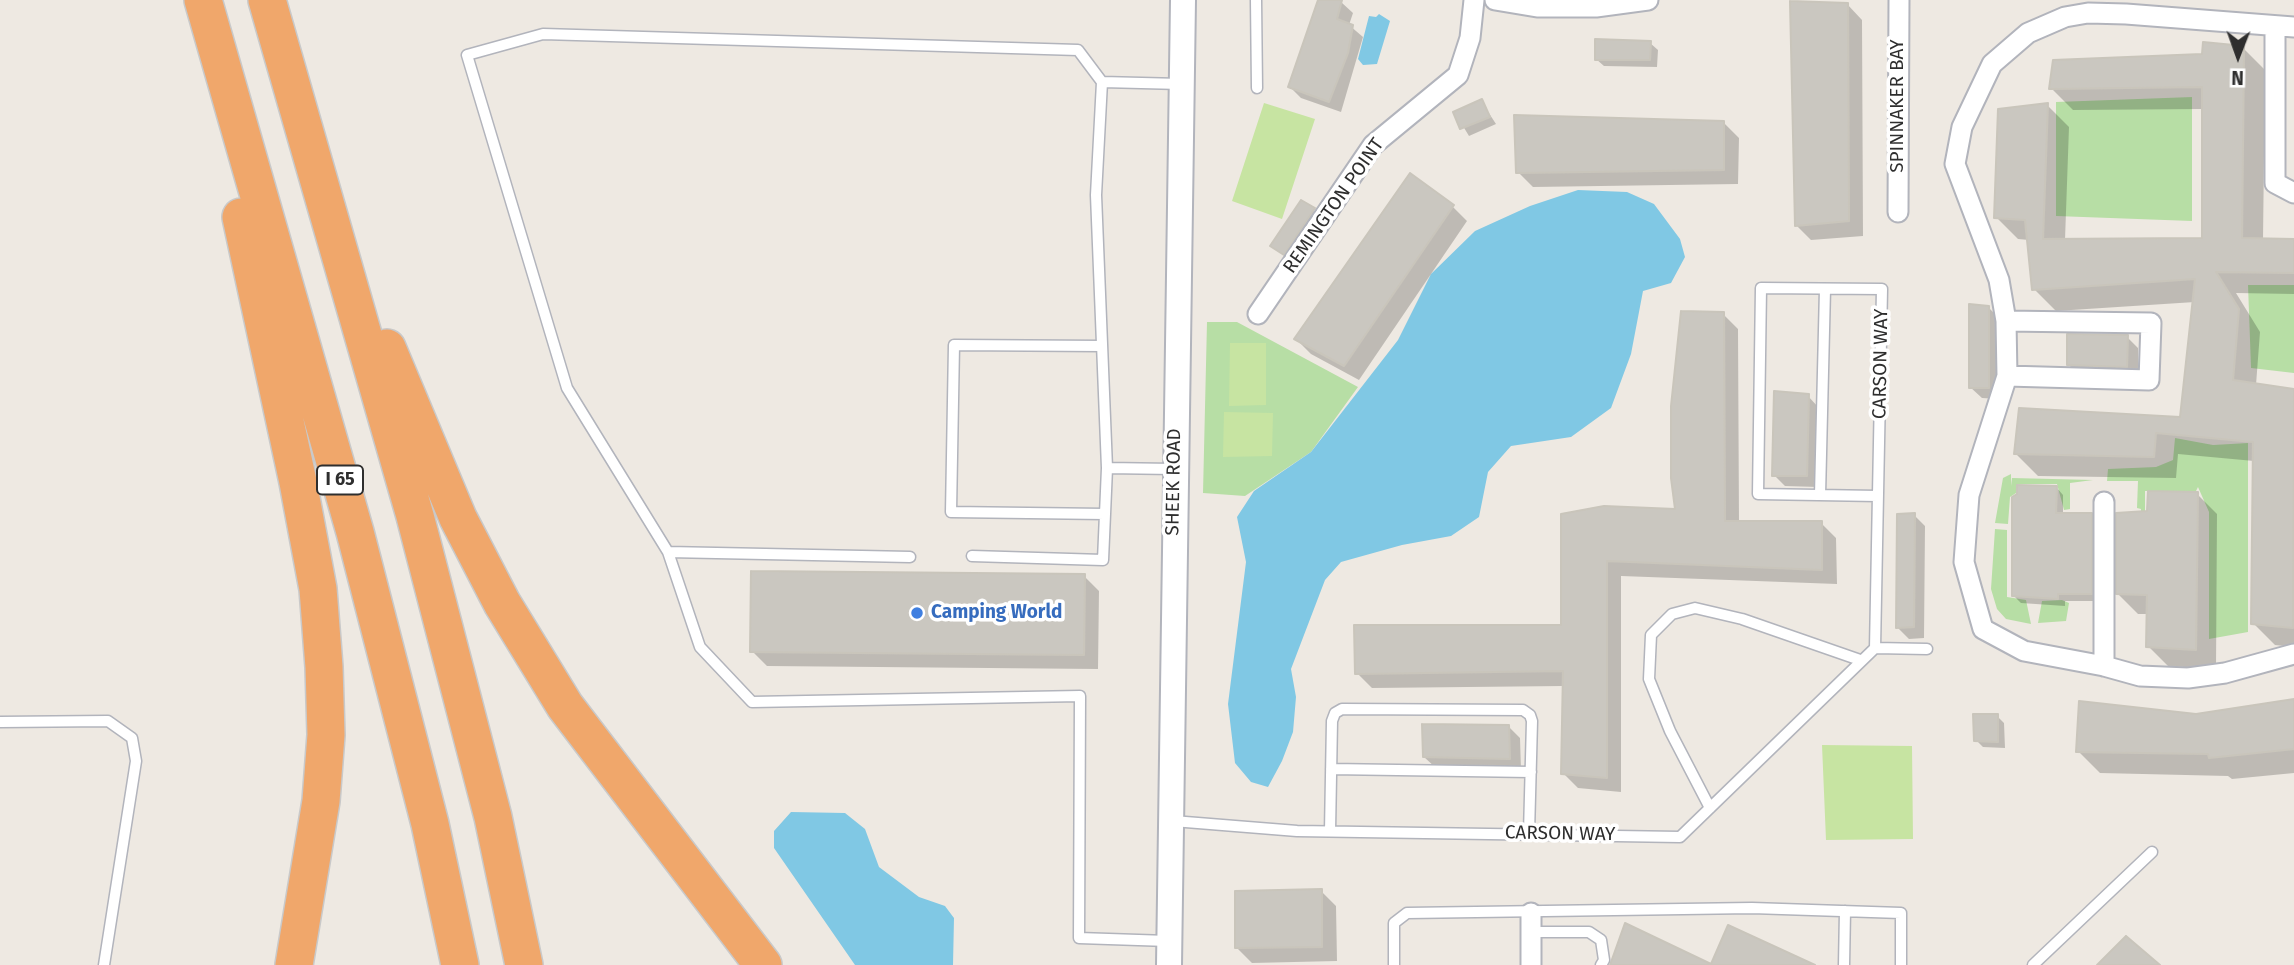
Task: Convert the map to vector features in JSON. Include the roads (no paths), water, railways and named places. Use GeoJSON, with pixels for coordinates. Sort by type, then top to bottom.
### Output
{"type":"FeatureCollection","features":[{"type":"Feature","properties":{"kind":"highway"},"geometry":{"type":"LineString","coordinates":[[195,0],[296,468],[318,589],[326,735],[321,801],[294,965]]}},
{"type":"Feature","properties":{"kind":"highway","name":"I 65"},"geometry":{"type":"LineString","coordinates":[[203,0],[355,532],[430,824],[460,965]]}},
{"type":"Feature","properties":{"kind":"highway"},"geometry":{"type":"LineString","coordinates":[[267,0],[429,569],[493,817],[524,965]]}},
{"type":"Feature","properties":{"kind":"highway"},"geometry":{"type":"LineString","coordinates":[[329,213],[458,518],[502,603],[565,706],[763,965]]}},
{"type":"Feature","properties":{"kind":"street","name":"SHEEK ROAD"},"geometry":{"type":"LineString","coordinates":[[1169,953],[1174,469],[1183,0]]}},
{"type":"Feature","properties":{"kind":"street","name":"REMINGTON POINT"},"geometry":{"type":"LineString","coordinates":[[1258,314],[1373,145],[1458,75],[1470,38],[1474,0]]}},
{"type":"Feature","properties":{"kind":"street"},"geometry":{"type":"LineString","coordinates":[[1495,0],[1537,7],[1596,7],[1648,0]]}},
{"type":"Feature","properties":{"kind":"street","name":"SPINNAKER BAY"},"geometry":{"type":"LineString","coordinates":[[1898,212],[1899,0]]}},
{"type":"Feature","properties":{"kind":"street"},"geometry":{"type":"LineString","coordinates":[[2294,193],[2275,183],[2285,27],[2088,13],[2065,16],[2028,33],[1992,64],[1962,127],[1955,164],[1999,280],[2006,321],[2007,376],[1969,495],[1964,562],[1983,629],[2024,651],[2104,666],[2140,676],[2188,678],[2225,673],[2294,654]]}},
{"type":"Feature","properties":{"kind":"street"},"geometry":{"type":"LineString","coordinates":[[2006,321],[2151,323],[2149,380],[2007,376]]}},
{"type":"Feature","properties":{"kind":"street"},"geometry":{"type":"LineString","coordinates":[[2104,502],[2104,666]]}},
{"type":"Feature","properties":{"kind":"street"},"geometry":{"type":"LineString","coordinates":[[1531,922],[1531,965]]}},
{"type":"Feature","properties":{"kind":"lane"},"geometry":{"type":"LineString","coordinates":[[1256,0],[1257,88]]}},
{"type":"Feature","properties":{"kind":"lane"},"geometry":{"type":"LineString","coordinates":[[972,556],[1103,560],[1107,468],[1096,195],[1102,82],[1078,50],[543,34],[467,55],[566,388],[668,552],[700,647],[752,702],[1080,696],[1079,938],[1169,953]]}},
{"type":"Feature","properties":{"kind":"lane"},"geometry":{"type":"LineString","coordinates":[[1102,82],[1182,84]]}},
{"type":"Feature","properties":{"kind":"lane"},"geometry":{"type":"LineString","coordinates":[[1821,495],[1825,289],[1761,288],[1758,494],[1878,496]]}},
{"type":"Feature","properties":{"kind":"lane","name":"CARSON WAY"},"geometry":{"type":"LineString","coordinates":[[1169,821],[1330,831],[1680,837],[1875,648],[1882,289],[1825,289]]}},
{"type":"Feature","properties":{"kind":"lane"},"geometry":{"type":"LineString","coordinates":[[1102,346],[954,345],[951,512],[1105,514]]}},
{"type":"Feature","properties":{"kind":"lane"},"geometry":{"type":"LineString","coordinates":[[1107,468],[1174,469]]}},
{"type":"Feature","properties":{"kind":"lane"},"geometry":{"type":"LineString","coordinates":[[668,552],[910,556]]}},
{"type":"Feature","properties":{"kind":"lane"},"geometry":{"type":"LineString","coordinates":[[1710,807],[1670,731],[1648,679],[1651,635],[1672,614],[1695,608],[1742,619],[1860,660]]}},
{"type":"Feature","properties":{"kind":"lane"},"geometry":{"type":"LineString","coordinates":[[1875,648],[1927,649]]}},
{"type":"Feature","properties":{"kind":"lane"},"geometry":{"type":"LineString","coordinates":[[1330,831],[1332,721],[1335,713],[1342,709],[1523,710],[1532,720],[1529,833]]}},
{"type":"Feature","properties":{"kind":"lane"},"geometry":{"type":"LineString","coordinates":[[0,722],[108,720],[132,738],[136,761],[104,965]]}},
{"type":"Feature","properties":{"kind":"lane"},"geometry":{"type":"LineString","coordinates":[[1331,769],[1531,772]]}},
{"type":"Feature","properties":{"kind":"lane"},"geometry":{"type":"LineString","coordinates":[[2033,965],[2152,852]]}},
{"type":"Feature","properties":{"kind":"lane"},"geometry":{"type":"LineString","coordinates":[[1531,922],[1752,908],[1901,913],[1901,965]]}},
{"type":"Feature","properties":{"kind":"lane"},"geometry":{"type":"LineString","coordinates":[[1844,965],[1845,911]]}},
{"type":"Feature","properties":{"kind":"lane"},"geometry":{"type":"LineString","coordinates":[[1394,965],[1394,923],[1407,913],[1531,922],[1589,932],[1601,940],[1604,960],[1601,965]]}},
{"type":"Feature","properties":{"kind":"water"},"geometry":{"type":"Polygon","coordinates":[[[1379,14],[1390,21],[1377,64],[1363,65],[1358,59],[1369,16],[1376,17],[1379,14]]]}},
{"type":"Feature","properties":{"kind":"water"},"geometry":{"type":"Polygon","coordinates":[[[1578,190],[1627,192],[1654,204],[1680,239],[1685,257],[1671,283],[1643,291],[1631,354],[1611,408],[1571,437],[1511,446],[1488,472],[1479,517],[1451,536],[1402,545],[1341,562],[1325,580],[1291,669],[1296,697],[1293,732],[1282,761],[1268,787],[1251,782],[1235,763],[1228,704],[1246,562],[1237,517],[1254,491],[1311,452],[1398,340],[1431,274],[1475,231],[1530,206],[1578,190]]]}},
{"type":"Feature","properties":{"kind":"water"},"geometry":{"type":"Polygon","coordinates":[[[791,812],[845,813],[865,829],[879,867],[919,897],[945,906],[954,918],[953,965],[855,965],[774,848],[774,831],[791,812]]]}},
{"type":"Feature","properties":{"kind":"place","name":"Camping World"},"geometry":{"type":"Point","coordinates":[917,613]}}]}
